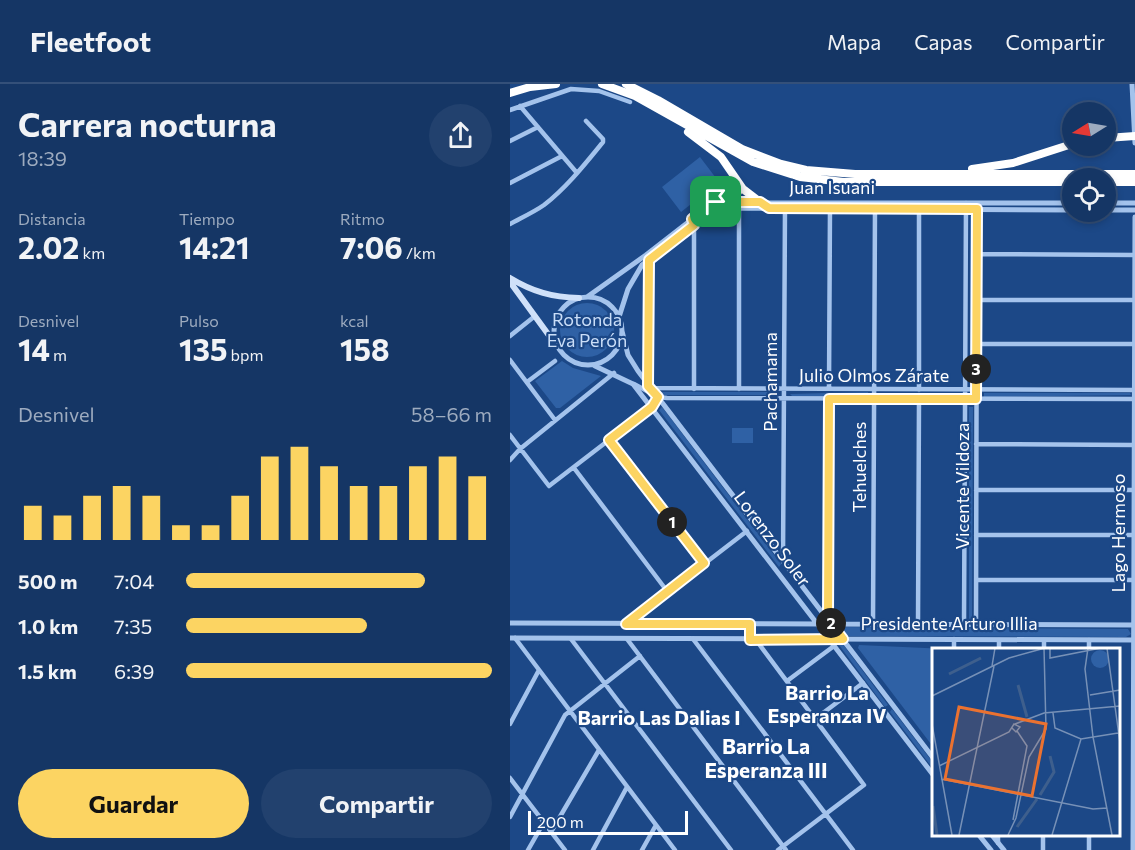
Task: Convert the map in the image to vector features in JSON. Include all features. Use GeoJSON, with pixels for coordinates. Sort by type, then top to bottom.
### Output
{"type":"FeatureCollection","features":[{"type":"Feature","properties":{"kind":"highway"},"geometry":{"type":"LineString","coordinates":[[510,93],[530,87],[556,84]]}},
{"type":"Feature","properties":{"kind":"highway"},"geometry":{"type":"LineString","coordinates":[[602,84],[657,104],[742,149],[790,166],[835,173],[1124,178],[1135,182]]}},
{"type":"Feature","properties":{"kind":"highway"},"geometry":{"type":"LineString","coordinates":[[627,84],[635,96]]}},
{"type":"Feature","properties":{"kind":"highway"},"geometry":{"type":"LineString","coordinates":[[657,104],[667,115],[721,157],[743,189],[760,202]]}},
{"type":"Feature","properties":{"kind":"highway"},"geometry":{"type":"LineString","coordinates":[[667,115],[753,162],[774,170],[813,179],[862,182],[1062,182]]}},
{"type":"Feature","properties":{"kind":"highway"},"geometry":{"type":"LineString","coordinates":[[1116,137],[1135,136]]}},
{"type":"Feature","properties":{"kind":"highway"},"geometry":{"type":"LineString","coordinates":[[927,174],[999,166],[1062,147]]}},
{"type":"Feature","properties":{"kind":"highway"},"geometry":{"type":"LineString","coordinates":[[1116,180],[1135,174]]}},
{"type":"Feature","properties":{"kind":"highway"},"geometry":{"type":"LineString","coordinates":[[729,202],[738,192],[736,178]]}},
{"type":"Feature","properties":{"kind":"main road"},"geometry":{"type":"LineString","coordinates":[[510,280],[546,295],[579,298]]}},
{"type":"Feature","properties":{"kind":"main road"},"geometry":{"type":"LineString","coordinates":[[510,280],[556,345]]}},
{"type":"Feature","properties":{"kind":"street"},"geometry":{"type":"LineString","coordinates":[[1132,84],[1135,143]]}},
{"type":"Feature","properties":{"kind":"street"},"geometry":{"type":"LineString","coordinates":[[510,110],[562,91],[580,88],[635,96]]}},
{"type":"Feature","properties":{"kind":"street"},"geometry":{"type":"LineString","coordinates":[[520,106],[577,173]]}},
{"type":"Feature","properties":{"kind":"street"},"geometry":{"type":"LineString","coordinates":[[510,224],[542,207],[577,173],[603,141],[586,121]]}},
{"type":"Feature","properties":{"kind":"street"},"geometry":{"type":"LineString","coordinates":[[510,141],[538,127]]}},
{"type":"Feature","properties":{"kind":"street"},"geometry":{"type":"LineString","coordinates":[[510,183],[562,156]]}},
{"type":"Feature","properties":{"kind":"street","name":"Juan Isuani"},"geometry":{"type":"LineString","coordinates":[[587,297],[648,257],[693,222],[713,203],[729,202],[769,208],[1062,203]]}},
{"type":"Feature","properties":{"kind":"street"},"geometry":{"type":"LineString","coordinates":[[760,202],[769,208]]}},
{"type":"Feature","properties":{"kind":"street","name":"Juan Isuani"},"geometry":{"type":"LineString","coordinates":[[693,222],[714,210],[739,205],[760,202],[785,206]]}},
{"type":"Feature","properties":{"kind":"street"},"geometry":{"type":"LineString","coordinates":[[1116,203],[1135,203]]}},
{"type":"Feature","properties":{"kind":"street"},"geometry":{"type":"LineString","coordinates":[[739,205],[739,389]]}},
{"type":"Feature","properties":{"kind":"street","name":"Pachamama"},"geometry":{"type":"LineString","coordinates":[[785,206],[785,563]]}},
{"type":"Feature","properties":{"kind":"street"},"geometry":{"type":"LineString","coordinates":[[829,389],[830,206]]}},
{"type":"Feature","properties":{"kind":"street","name":"Tehuelches"},"geometry":{"type":"LineString","coordinates":[[873,624],[875,206]]}},
{"type":"Feature","properties":{"kind":"street"},"geometry":{"type":"LineString","coordinates":[[919,206],[919,390]]}},
{"type":"Feature","properties":{"kind":"street","name":"Vicente Vildoza"},"geometry":{"type":"LineString","coordinates":[[964,625],[966,206]]}},
{"type":"Feature","properties":{"kind":"street","name":"Juan Isuani"},"geometry":{"type":"LineString","coordinates":[[977,206],[1062,210]]}},
{"type":"Feature","properties":{"kind":"street","name":"Vicente Vildoza"},"geometry":{"type":"LineString","coordinates":[[976,625],[977,206]]}},
{"type":"Feature","properties":{"kind":"street"},"geometry":{"type":"LineString","coordinates":[[1116,210],[1135,210]]}},
{"type":"Feature","properties":{"kind":"street","name":"Lago Hermoso"},"geometry":{"type":"LineString","coordinates":[[1133,850],[1135,217]]}},
{"type":"Feature","properties":{"kind":"street"},"geometry":{"type":"LineString","coordinates":[[693,222],[694,389]]}},
{"type":"Feature","properties":{"kind":"street"},"geometry":{"type":"LineString","coordinates":[[977,254],[1135,255]]}},
{"type":"Feature","properties":{"kind":"street"},"geometry":{"type":"LineString","coordinates":[[648,257],[648,386]]}},
{"type":"Feature","properties":{"kind":"street","name":"Juan Isuani"},"geometry":{"type":"LineString","coordinates":[[619,317],[632,280],[648,257]]}},
{"type":"Feature","properties":{"kind":"street"},"geometry":{"type":"LineString","coordinates":[[587,297],[605,303],[619,317],[622,331],[614,352],[603,363],[595,366],[573,361],[563,354],[556,345],[554,333],[557,316],[564,307],[579,298],[587,297]]}},
{"type":"Feature","properties":{"kind":"street"},"geometry":{"type":"LineString","coordinates":[[976,300],[1135,300]]}},
{"type":"Feature","properties":{"kind":"street"},"geometry":{"type":"LineString","coordinates":[[510,336],[535,316]]}},
{"type":"Feature","properties":{"kind":"street","name":"Lorenzo Soler"},"geometry":{"type":"LineString","coordinates":[[622,331],[630,359],[648,386],[932,756]]}},
{"type":"Feature","properties":{"kind":"street"},"geometry":{"type":"LineString","coordinates":[[976,344],[1135,344]]}},
{"type":"Feature","properties":{"kind":"street"},"geometry":{"type":"LineString","coordinates":[[510,360],[555,420]]}},
{"type":"Feature","properties":{"kind":"street"},"geometry":{"type":"LineString","coordinates":[[527,382],[555,361]]}},
{"type":"Feature","properties":{"kind":"street","name":"Lorenzo Soler"},"geometry":{"type":"LineString","coordinates":[[595,366],[614,373],[633,384],[932,773]]}},
{"type":"Feature","properties":{"kind":"street"},"geometry":{"type":"LineString","coordinates":[[510,460],[520,448],[614,373]]}},
{"type":"Feature","properties":{"kind":"street","name":"Julio Olmos Zárate"},"geometry":{"type":"LineString","coordinates":[[633,384],[658,397],[1135,399]]}},
{"type":"Feature","properties":{"kind":"street","name":"Julio Olmos Zárate"},"geometry":{"type":"LineString","coordinates":[[648,386],[658,389],[1135,390]]}},
{"type":"Feature","properties":{"kind":"street"},"geometry":{"type":"LineString","coordinates":[[510,435],[549,486],[652,407],[658,397]]}},
{"type":"Feature","properties":{"kind":"street"},"geometry":{"type":"LineString","coordinates":[[829,399],[830,622]]}},
{"type":"Feature","properties":{"kind":"street"},"geometry":{"type":"LineString","coordinates":[[918,625],[919,399]]}},
{"type":"Feature","properties":{"kind":"street"},"geometry":{"type":"LineString","coordinates":[[609,440],[704,563]]}},
{"type":"Feature","properties":{"kind":"street"},"geometry":{"type":"LineString","coordinates":[[976,444],[1134,445]]}},
{"type":"Feature","properties":{"kind":"street"},"geometry":{"type":"LineString","coordinates":[[574,468],[667,591]]}},
{"type":"Feature","properties":{"kind":"street"},"geometry":{"type":"LineString","coordinates":[[976,490],[1135,490]]}},
{"type":"Feature","properties":{"kind":"street"},"geometry":{"type":"LineString","coordinates":[[626,624],[747,531]]}},
{"type":"Feature","properties":{"kind":"street"},"geometry":{"type":"LineString","coordinates":[[976,535],[1134,535]]}},
{"type":"Feature","properties":{"kind":"street"},"geometry":{"type":"LineString","coordinates":[[779,573],[785,563]]}},
{"type":"Feature","properties":{"kind":"street"},"geometry":{"type":"LineString","coordinates":[[976,580],[1134,580]]}},
{"type":"Feature","properties":{"kind":"street","name":"Presidente Arturo Illia"},"geometry":{"type":"LineString","coordinates":[[510,623],[818,624],[830,622],[918,625],[1134,625]]}},
{"type":"Feature","properties":{"kind":"street"},"geometry":{"type":"LineString","coordinates":[[750,624],[753,640],[787,681],[864,785],[785,848],[778,850]]}},
{"type":"Feature","properties":{"kind":"street"},"geometry":{"type":"LineString","coordinates":[[513,638],[675,850]]}},
{"type":"Feature","properties":{"kind":"street","name":"Presidente Arturo Illia"},"geometry":{"type":"LineString","coordinates":[[513,638],[1134,640]]}},
{"type":"Feature","properties":{"kind":"street"},"geometry":{"type":"LineString","coordinates":[[571,639],[731,850]]}},
{"type":"Feature","properties":{"kind":"street"},"geometry":{"type":"LineString","coordinates":[[627,639],[785,848]]}},
{"type":"Feature","properties":{"kind":"street"},"geometry":{"type":"LineString","coordinates":[[693,639],[853,850]]}},
{"type":"Feature","properties":{"kind":"street"},"geometry":{"type":"LineString","coordinates":[[954,639],[954,648]]}},
{"type":"Feature","properties":{"kind":"street"},"geometry":{"type":"LineString","coordinates":[[999,640],[999,648]]}},
{"type":"Feature","properties":{"kind":"street"},"geometry":{"type":"LineString","coordinates":[[1044,640],[1044,648]]}},
{"type":"Feature","properties":{"kind":"street"},"geometry":{"type":"LineString","coordinates":[[1089,640],[1089,648]]}},
{"type":"Feature","properties":{"kind":"street"},"geometry":{"type":"LineString","coordinates":[[787,681],[834,645]]}},
{"type":"Feature","properties":{"kind":"street"},"geometry":{"type":"LineString","coordinates":[[510,817],[569,710],[640,656]]}},
{"type":"Feature","properties":{"kind":"street"},"geometry":{"type":"LineString","coordinates":[[510,724],[539,670]]}},
{"type":"Feature","properties":{"kind":"street"},"geometry":{"type":"LineString","coordinates":[[815,719],[863,683]]}},
{"type":"Feature","properties":{"kind":"street"},"geometry":{"type":"LineString","coordinates":[[885,711],[893,705]]}},
{"type":"Feature","properties":{"kind":"street"},"geometry":{"type":"LineString","coordinates":[[551,832],[599,750]]}},
{"type":"Feature","properties":{"kind":"street"},"geometry":{"type":"LineString","coordinates":[[510,778],[565,850]]}},
{"type":"Feature","properties":{"kind":"street"},"geometry":{"type":"LineString","coordinates":[[593,850],[627,787]]}},
{"type":"Feature","properties":{"kind":"street"},"geometry":{"type":"LineString","coordinates":[[528,850],[544,822]]}},
{"type":"Feature","properties":{"kind":"street"},"geometry":{"type":"LineString","coordinates":[[642,850],[656,825]]}},
{"type":"Feature","properties":{"kind":"street"},"geometry":{"type":"LineString","coordinates":[[979,835],[991,850]]}},
{"type":"Feature","properties":{"kind":"street"},"geometry":{"type":"LineString","coordinates":[[992,835],[1004,850]]}},
{"type":"Feature","properties":{"kind":"street"},"geometry":{"type":"LineString","coordinates":[[998,835],[998,843]]}},
{"type":"Feature","properties":{"kind":"green space"},"geometry":{"type":"Polygon","coordinates":[[[700,157],[719,182],[681,212],[662,187],[700,157]]]}},
{"type":"Feature","properties":{"kind":"green space"},"geometry":{"type":"Polygon","coordinates":[[[970,216],[973,216],[972,384],[970,384],[970,216]]]}},
{"type":"Feature","properties":{"kind":"green space","name":"Rotonda Eva Perón"},"geometry":{"type":"Polygon","coordinates":[[[582,303],[592,303],[602,307],[610,315],[614,330],[610,345],[602,353],[592,357],[582,357],[572,353],[564,345],[560,335],[560,325],[564,315],[572,307],[582,303]]]}},
{"type":"Feature","properties":{"kind":"green space"},"geometry":{"type":"Polygon","coordinates":[[[562,361],[573,368],[601,376],[560,408],[556,408],[535,381],[562,361]]]}},
{"type":"Feature","properties":{"kind":"green space"},"geometry":{"type":"Polygon","coordinates":[[[662,392],[777,392],[780,395],[663,395],[662,392]]]}},
{"type":"Feature","properties":{"kind":"green space"},"geometry":{"type":"Polygon","coordinates":[[[868,392],[869,396],[792,396],[790,394],[868,392]]]}},
{"type":"Feature","properties":{"kind":"green space"},"geometry":{"type":"Polygon","coordinates":[[[880,393],[959,394],[957,396],[880,396],[880,393]]]}},
{"type":"Feature","properties":{"kind":"green space"},"geometry":{"type":"Polygon","coordinates":[[[984,393],[1130,393],[1131,395],[984,397],[984,393]]]}},
{"type":"Feature","properties":{"kind":"green space"},"geometry":{"type":"Polygon","coordinates":[[[662,407],[781,564],[779,567],[659,410],[662,407]]]}},
{"type":"Feature","properties":{"kind":"green space"},"geometry":{"type":"Polygon","coordinates":[[[969,407],[973,407],[972,622],[969,622],[969,407]]]}},
{"type":"Feature","properties":{"kind":"green space"},"geometry":{"type":"Polygon","coordinates":[[[732,428],[753,428],[753,443],[732,443],[732,428]]]}},
{"type":"Feature","properties":{"kind":"green space"},"geometry":{"type":"Polygon","coordinates":[[[842,627],[1128,629],[1131,634],[1126,637],[846,636],[839,630],[842,627]]]}},
{"type":"Feature","properties":{"kind":"green space"},"geometry":{"type":"Polygon","coordinates":[[[842,643],[888,705],[885,707],[839,645],[842,643]]]}},
{"type":"Feature","properties":{"kind":"green space"},"geometry":{"type":"Polygon","coordinates":[[[859,645],[932,648],[932,745],[858,648],[859,645]]]}},
{"type":"Feature","properties":{"kind":"green space"},"geometry":{"type":"Polygon","coordinates":[[[892,709],[932,761],[932,767],[890,712],[892,709]]]}},
{"type":"Feature","properties":{"kind":"district","name":"Barrio La Esperanza IV"},"geometry":{"type":"Point","coordinates":[827,704]}},
{"type":"Feature","properties":{"kind":"district","name":"Barrio Las Dalias I"},"geometry":{"type":"Point","coordinates":[659,718]}},
{"type":"Feature","properties":{"kind":"district","name":"Barrio La Esperanza III"},"geometry":{"type":"Point","coordinates":[766,759]}},
{"type":"Feature","properties":{"kind":"route"},"geometry":{"type":"LineString","coordinates":[[716,202],[760,202],[769,208],[977,209],[976,399],[829,399],[828,619],[843,639],[750,640],[750,624],[626,624],[704,563],[609,440],[652,407],[658,397],[648,386],[649,260],[694,225],[692,219],[716,202]]}}]}
